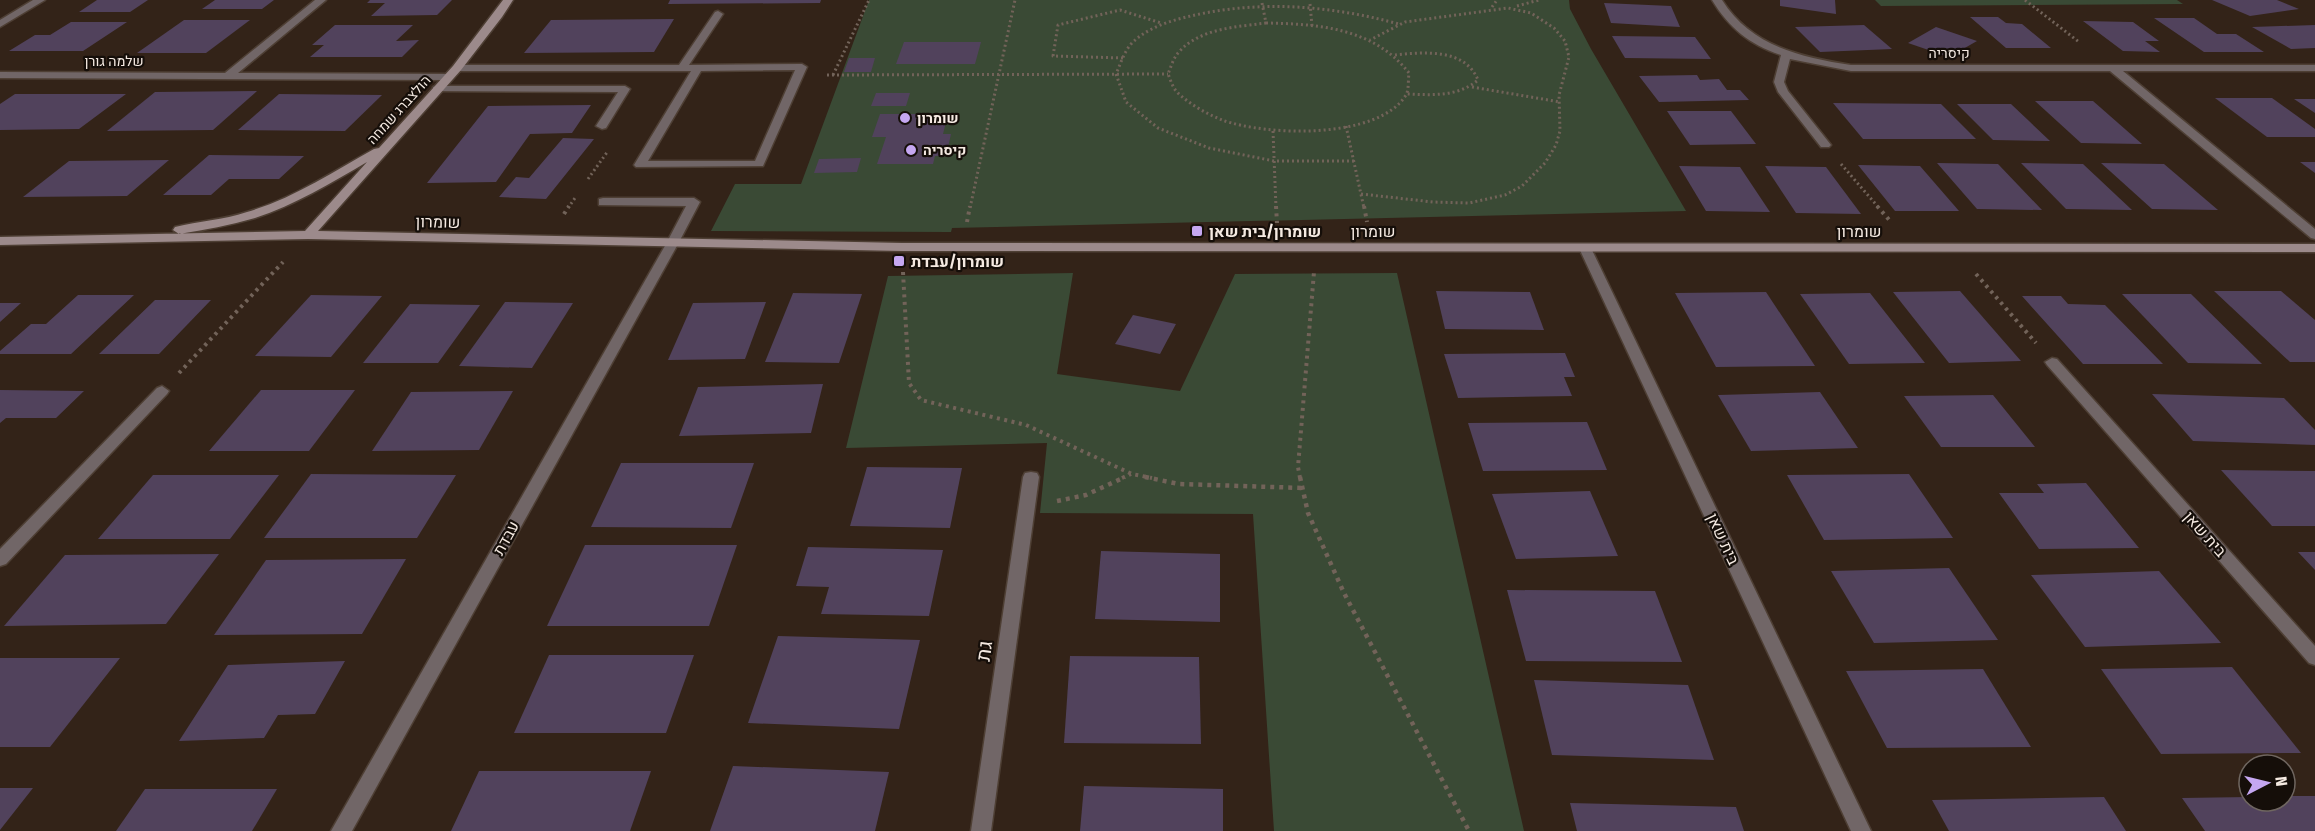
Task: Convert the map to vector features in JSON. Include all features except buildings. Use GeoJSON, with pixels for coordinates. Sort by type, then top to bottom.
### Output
{"type":"FeatureCollection","features":[{"type":"Feature","properties":{"kind":"street"},"geometry":{"type":"LineString","coordinates":[[0,24],[40,0]]}},
{"type":"Feature","properties":{"kind":"street"},"geometry":{"type":"LineString","coordinates":[[228,76],[321,0]]}},
{"type":"Feature","properties":{"kind":"street","name":"הולצברג שמחה"},"geometry":{"type":"LineString","coordinates":[[308,235],[457,68],[508,0]]}},
{"type":"Feature","properties":{"kind":"street","name":"קיסריה"},"geometry":{"type":"LineString","coordinates":[[1717,0],[1732,23],[1746,34],[1786,54],[1818,63],[1851,68],[2315,68]]}},
{"type":"Feature","properties":{"kind":"street"},"geometry":{"type":"LineString","coordinates":[[682,68],[718,14]]}},
{"type":"Feature","properties":{"kind":"street"},"geometry":{"type":"LineString","coordinates":[[1786,54],[1779,82],[1782,92],[1825,145]]}},
{"type":"Feature","properties":{"kind":"street"},"geometry":{"type":"LineString","coordinates":[[457,68],[802,67],[759,164],[640,165],[698,68]]}},
{"type":"Feature","properties":{"kind":"street"},"geometry":{"type":"LineString","coordinates":[[2113,68],[2315,235]]}},
{"type":"Feature","properties":{"kind":"street","name":"שלמה גורן"},"geometry":{"type":"LineString","coordinates":[[0,75],[448,77]]}},
{"type":"Feature","properties":{"kind":"street"},"geometry":{"type":"LineString","coordinates":[[437,89],[625,89],[602,126]]}},
{"type":"Feature","properties":{"kind":"street"},"geometry":{"type":"LineString","coordinates":[[133,238],[234,220],[262,211],[292,198],[386,147]]}},
{"type":"Feature","properties":{"kind":"street","name":"עבדת"},"geometry":{"type":"LineString","coordinates":[[341,831],[694,202],[603,202]]}},
{"type":"Feature","properties":{"kind":"street","name":"שומרון"},"geometry":{"type":"LineString","coordinates":[[0,241],[308,235],[902,247],[2315,248]]}},
{"type":"Feature","properties":{"kind":"street","name":"בית שאן"},"geometry":{"type":"LineString","coordinates":[[1585,248],[1861,831]]}},
{"type":"Feature","properties":{"kind":"street","name":"בית שאן"},"geometry":{"type":"LineString","coordinates":[[2052,362],[2315,658]]}},
{"type":"Feature","properties":{"kind":"street"},"geometry":{"type":"LineString","coordinates":[[0,560],[162,391]]}},
{"type":"Feature","properties":{"kind":"street","name":"גת"},"geometry":{"type":"LineString","coordinates":[[981,831],[1031,477]]}},
{"type":"Feature","properties":{"kind":"path"},"geometry":{"type":"LineString","coordinates":[[833,75],[869,0]]}},
{"type":"Feature","properties":{"kind":"path"},"geometry":{"type":"LineString","coordinates":[[961,247],[1015,0]]}},
{"type":"Feature","properties":{"kind":"path"},"geometry":{"type":"LineString","coordinates":[[1491,7],[1497,0]]}},
{"type":"Feature","properties":{"kind":"path"},"geometry":{"type":"LineString","coordinates":[[1515,7],[1539,0]]}},
{"type":"Feature","properties":{"kind":"path"},"geometry":{"type":"LineString","coordinates":[[2025,0],[2113,68]]}},
{"type":"Feature","properties":{"kind":"path"},"geometry":{"type":"LineString","coordinates":[[1354,161],[1274,160],[1209,148],[1158,128],[1126,102],[1116,74],[1130,45],[1161,24],[1205,10],[1262,3],[1310,4],[1356,11],[1399,24]]}},
{"type":"Feature","properties":{"kind":"path"},"geometry":{"type":"LineString","coordinates":[[1262,3],[1266,23]]}},
{"type":"Feature","properties":{"kind":"path"},"geometry":{"type":"LineString","coordinates":[[1310,4],[1312,26]]}},
{"type":"Feature","properties":{"kind":"path"},"geometry":{"type":"LineString","coordinates":[[1361,194],[1461,204],[1506,195],[1521,187],[1546,162],[1559,136],[1559,97],[1568,64],[1568,50],[1564,39],[1545,19],[1528,10],[1515,7],[1491,7],[1453,16],[1399,24],[1370,40]]}},
{"type":"Feature","properties":{"kind":"path"},"geometry":{"type":"LineString","coordinates":[[1123,58],[1053,56],[1058,25],[1120,10],[1161,24]]}},
{"type":"Feature","properties":{"kind":"path"},"geometry":{"type":"LineString","coordinates":[[1266,23],[1336,29],[1370,40],[1395,55],[1409,73],[1407,94],[1389,111],[1359,124],[1318,131],[1273,131],[1235,124],[1200,111],[1177,93],[1168,74],[1178,53],[1198,38],[1229,28],[1266,23]]}},
{"type":"Feature","properties":{"kind":"path"},"geometry":{"type":"LineString","coordinates":[[1395,55],[1424,53],[1458,58],[1470,65],[1477,74],[1478,80],[1472,86],[1448,93],[1407,94]]}},
{"type":"Feature","properties":{"kind":"path"},"geometry":{"type":"LineString","coordinates":[[802,67],[818,75],[1168,74]]}},
{"type":"Feature","properties":{"kind":"path"},"geometry":{"type":"LineString","coordinates":[[1472,86],[1504,94],[1560,102]]}},
{"type":"Feature","properties":{"kind":"path"},"geometry":{"type":"LineString","coordinates":[[1346,126],[1372,247]]}},
{"type":"Feature","properties":{"kind":"path"},"geometry":{"type":"LineString","coordinates":[[1273,131],[1278,247]]}},
{"type":"Feature","properties":{"kind":"path"},"geometry":{"type":"LineString","coordinates":[[585,183],[613,145]]}},
{"type":"Feature","properties":{"kind":"path"},"geometry":{"type":"LineString","coordinates":[[1825,145],[1913,248]]}},
{"type":"Feature","properties":{"kind":"path"},"geometry":{"type":"LineString","coordinates":[[544,241],[578,193]]}},
{"type":"Feature","properties":{"kind":"path"},"geometry":{"type":"LineString","coordinates":[[162,391],[308,235]]}},
{"type":"Feature","properties":{"kind":"path"},"geometry":{"type":"LineString","coordinates":[[902,247],[909,383],[921,400],[1026,425],[1131,474],[1179,484],[1303,488]]}},
{"type":"Feature","properties":{"kind":"path"},"geometry":{"type":"LineString","coordinates":[[1316,247],[1298,466],[1308,513],[1344,593],[1469,831]]}},
{"type":"Feature","properties":{"kind":"path"},"geometry":{"type":"LineString","coordinates":[[1953,248],[2052,362]]}},
{"type":"Feature","properties":{"kind":"path"},"geometry":{"type":"LineString","coordinates":[[1026,511],[1034,507],[1086,495],[1131,474]]}},
{"type":"Feature","properties":{"kind":"green space"},"geometry":{"type":"Polygon","coordinates":[[[869,0],[1569,0],[1570,9],[1591,49],[1686,211],[952,228],[951,232],[711,231],[735,184],[801,184],[869,0]]]}},
{"type":"Feature","properties":{"kind":"green space"},"geometry":{"type":"Polygon","coordinates":[[[1875,0],[2177,0],[2183,4],[1881,6],[1875,0]]]}},
{"type":"Feature","properties":{"kind":"green space"},"geometry":{"type":"Polygon","coordinates":[[[1073,273],[1057,374],[1180,391],[1235,274],[1397,273],[1524,831],[1274,831],[1253,514],[1040,513],[1047,443],[846,448],[888,276],[1073,273]]]}},
{"type":"Feature","properties":{"kind":"place","name":"שומרון"},"geometry":{"type":"Point","coordinates":[905,118]}},
{"type":"Feature","properties":{"kind":"place","name":"קיסריה"},"geometry":{"type":"Point","coordinates":[911,150]}},
{"type":"Feature","properties":{"kind":"place","name":"שומרון/בית שאן"},"geometry":{"type":"Point","coordinates":[1197,231]}},
{"type":"Feature","properties":{"kind":"place","name":"שומרון/עבדת"},"geometry":{"type":"Point","coordinates":[899,261]}}]}
